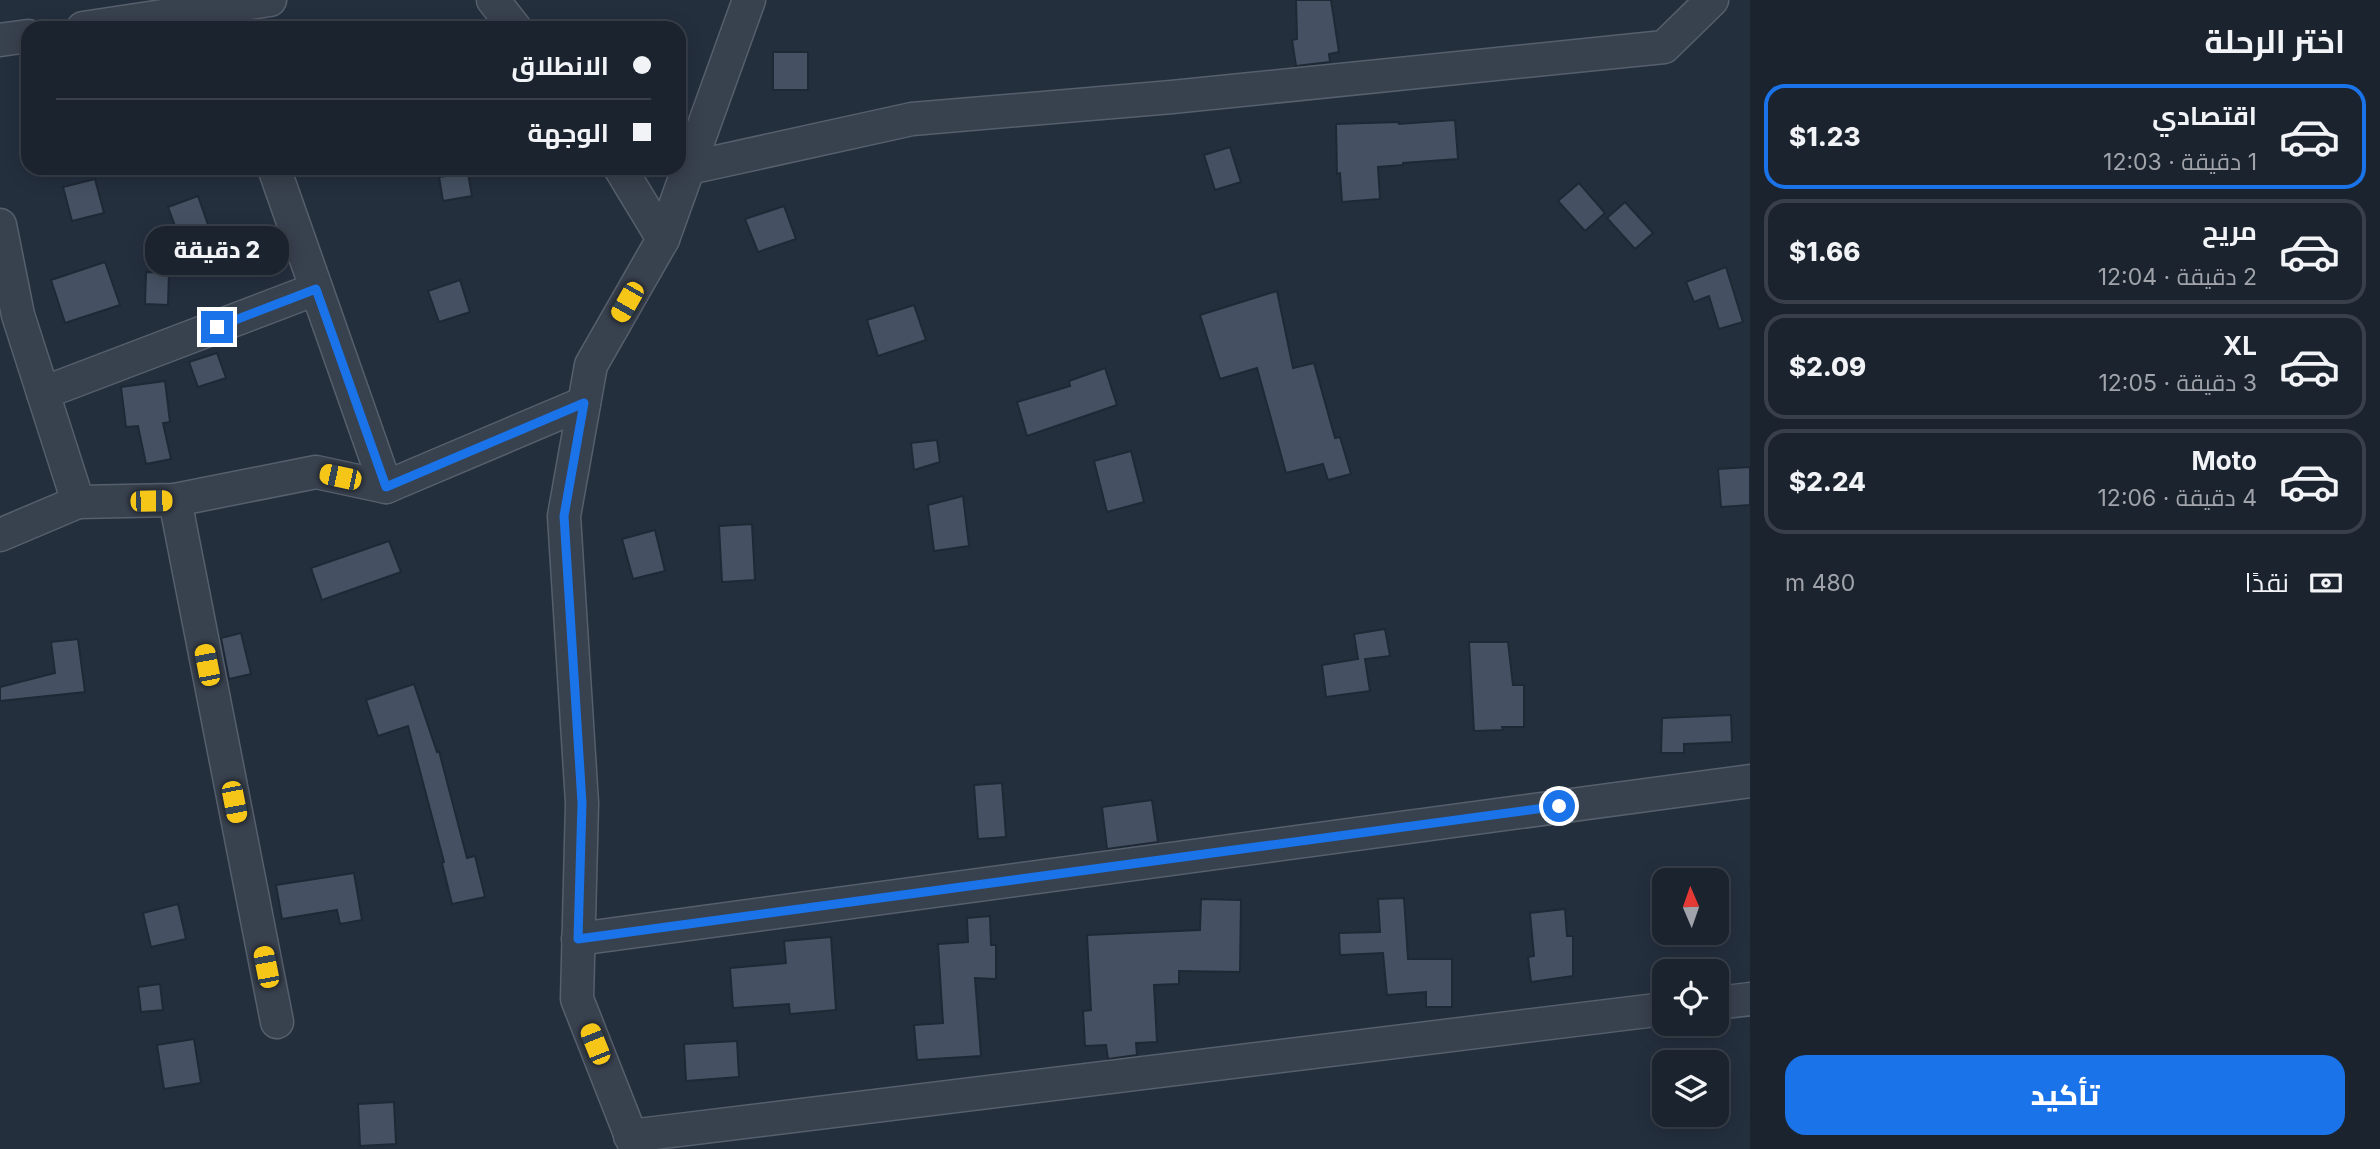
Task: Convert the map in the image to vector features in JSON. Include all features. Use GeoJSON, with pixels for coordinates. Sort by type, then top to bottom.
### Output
{"type":"FeatureCollection","features":[{"type":"Feature","properties":{"kind":"street"},"geometry":{"type":"LineString","coordinates":[[96,21],[113,12],[222,18],[270,0]]}},
{"type":"Feature","properties":{"kind":"street"},"geometry":{"type":"LineString","coordinates":[[493,0],[510,21]]}},
{"type":"Feature","properties":{"kind":"street"},"geometry":{"type":"LineString","coordinates":[[749,0],[663,239],[591,365],[564,516],[582,803],[577,999],[633,1142],[1652,1011]]}},
{"type":"Feature","properties":{"kind":"street"},"geometry":{"type":"LineString","coordinates":[[689,168],[912,119],[1172,97],[1664,47],[1712,0]]}},
{"type":"Feature","properties":{"kind":"street"},"geometry":{"type":"LineString","coordinates":[[0,40],[21,37]]}},
{"type":"Feature","properties":{"kind":"street"},"geometry":{"type":"LineString","coordinates":[[276,175],[386,487]]}},
{"type":"Feature","properties":{"kind":"street"},"geometry":{"type":"LineString","coordinates":[[624,175],[663,239]]}},
{"type":"Feature","properties":{"kind":"street"},"geometry":{"type":"LineString","coordinates":[[0,225],[18,315],[78,502]]}},
{"type":"Feature","properties":{"kind":"street"},"geometry":{"type":"LineString","coordinates":[[43,393],[316,289]]}},
{"type":"Feature","properties":{"kind":"street"},"geometry":{"type":"LineString","coordinates":[[0,535],[78,502],[175,500],[316,472],[386,487],[584,403]]}},
{"type":"Feature","properties":{"kind":"street"},"geometry":{"type":"LineString","coordinates":[[175,500],[276,1022]]}},
{"type":"Feature","properties":{"kind":"street"},"geometry":{"type":"LineString","coordinates":[[578,939],[1750,781]]}},
{"type":"Feature","properties":{"kind":"street"},"geometry":{"type":"LineString","coordinates":[[1729,1002],[1750,999]]}},
{"type":"Feature","properties":{"kind":"building"},"geometry":{"type":"Polygon","coordinates":[[[1296,0],[1331,0],[1339,52],[1329,54],[1330,62],[1296,66],[1292,40],[1297,39],[1296,0]]]}},
{"type":"Feature","properties":{"kind":"building"},"geometry":{"type":"Polygon","coordinates":[[[773,52],[808,52],[808,90],[773,90],[773,52]]]}},
{"type":"Feature","properties":{"kind":"building"},"geometry":{"type":"Polygon","coordinates":[[[1455,120],[1458,159],[1378,167],[1380,199],[1342,202],[1340,173],[1337,174],[1336,124],[1399,124],[1455,120]]]}},
{"type":"Feature","properties":{"kind":"building"},"geometry":{"type":"Polygon","coordinates":[[[1230,147],[1241,182],[1215,190],[1204,155],[1230,147]]]}},
{"type":"Feature","properties":{"kind":"building"},"geometry":{"type":"Polygon","coordinates":[[[468,175],[472,196],[443,201],[439,177],[468,175]]]}},
{"type":"Feature","properties":{"kind":"building"},"geometry":{"type":"Polygon","coordinates":[[[95,179],[104,213],[72,221],[63,187],[95,179]]]}},
{"type":"Feature","properties":{"kind":"building"},"geometry":{"type":"Polygon","coordinates":[[[1579,183],[1605,213],[1585,231],[1558,201],[1579,183]]]}},
{"type":"Feature","properties":{"kind":"building"},"geometry":{"type":"Polygon","coordinates":[[[198,196],[213,239],[184,250],[168,207],[198,196]]]}},
{"type":"Feature","properties":{"kind":"building"},"geometry":{"type":"Polygon","coordinates":[[[1625,202],[1653,233],[1635,249],[1607,218],[1625,202]]]}},
{"type":"Feature","properties":{"kind":"building"},"geometry":{"type":"Polygon","coordinates":[[[784,206],[796,239],[758,252],[745,219],[784,206]]]}},
{"type":"Feature","properties":{"kind":"building"},"geometry":{"type":"Polygon","coordinates":[[[105,262],[120,305],[65,323],[51,280],[105,262]]]}},
{"type":"Feature","properties":{"kind":"building"},"geometry":{"type":"Polygon","coordinates":[[[1726,267],[1743,322],[1719,329],[1709,296],[1694,302],[1686,282],[1726,267]]]}},
{"type":"Feature","properties":{"kind":"building"},"geometry":{"type":"Polygon","coordinates":[[[146,272],[169,273],[168,305],[145,304],[146,272]]]}},
{"type":"Feature","properties":{"kind":"building"},"geometry":{"type":"Polygon","coordinates":[[[460,280],[470,312],[439,322],[428,291],[460,280]]]}},
{"type":"Feature","properties":{"kind":"building"},"geometry":{"type":"Polygon","coordinates":[[[1277,291],[1293,368],[1314,363],[1335,438],[1340,437],[1351,474],[1328,480],[1323,464],[1286,473],[1257,368],[1220,379],[1200,315],[1277,291]]]}},
{"type":"Feature","properties":{"kind":"building"},"geometry":{"type":"Polygon","coordinates":[[[914,305],[926,340],[878,356],[867,320],[914,305]]]}},
{"type":"Feature","properties":{"kind":"building"},"geometry":{"type":"Polygon","coordinates":[[[217,353],[226,378],[198,387],[189,362],[217,353]]]}},
{"type":"Feature","properties":{"kind":"building"},"geometry":{"type":"Polygon","coordinates":[[[1105,368],[1117,405],[1027,436],[1017,402],[1070,386],[1069,381],[1105,368]]]}},
{"type":"Feature","properties":{"kind":"building"},"geometry":{"type":"Polygon","coordinates":[[[165,381],[170,422],[163,423],[171,459],[146,464],[138,426],[126,427],[121,387],[165,381]]]}},
{"type":"Feature","properties":{"kind":"building"},"geometry":{"type":"Polygon","coordinates":[[[937,440],[940,462],[914,470],[911,443],[937,440]]]}},
{"type":"Feature","properties":{"kind":"building"},"geometry":{"type":"Polygon","coordinates":[[[1131,451],[1144,502],[1107,512],[1094,461],[1131,451]]]}},
{"type":"Feature","properties":{"kind":"building"},"geometry":{"type":"Polygon","coordinates":[[[1750,467],[1750,505],[1721,507],[1718,469],[1750,467]]]}},
{"type":"Feature","properties":{"kind":"building"},"geometry":{"type":"Polygon","coordinates":[[[963,496],[969,546],[934,551],[928,505],[963,496]]]}},
{"type":"Feature","properties":{"kind":"building"},"geometry":{"type":"Polygon","coordinates":[[[752,524],[755,580],[722,582],[719,526],[752,524]]]}},
{"type":"Feature","properties":{"kind":"building"},"geometry":{"type":"Polygon","coordinates":[[[655,530],[665,571],[633,579],[622,539],[655,530]]]}},
{"type":"Feature","properties":{"kind":"building"},"geometry":{"type":"Polygon","coordinates":[[[389,541],[401,572],[322,600],[311,568],[389,541]]]}},
{"type":"Feature","properties":{"kind":"building"},"geometry":{"type":"Polygon","coordinates":[[[1385,629],[1390,656],[1365,659],[1370,691],[1326,697],[1322,665],[1358,659],[1354,634],[1385,629]]]}},
{"type":"Feature","properties":{"kind":"building"},"geometry":{"type":"Polygon","coordinates":[[[241,633],[251,674],[229,679],[221,638],[241,633]]]}},
{"type":"Feature","properties":{"kind":"building"},"geometry":{"type":"Polygon","coordinates":[[[78,639],[85,692],[0,701],[0,687],[55,673],[51,642],[78,639]]]}},
{"type":"Feature","properties":{"kind":"building"},"geometry":{"type":"Polygon","coordinates":[[[1469,642],[1508,642],[1513,685],[1524,685],[1524,727],[1474,731],[1469,642]]]}},
{"type":"Feature","properties":{"kind":"building"},"geometry":{"type":"Polygon","coordinates":[[[414,684],[437,752],[439,751],[467,858],[475,856],[485,897],[452,904],[442,863],[444,862],[408,726],[378,736],[366,700],[414,684]]]}},
{"type":"Feature","properties":{"kind":"building"},"geometry":{"type":"Polygon","coordinates":[[[1731,715],[1732,742],[1684,744],[1684,753],[1661,753],[1662,718],[1731,715]]]}},
{"type":"Feature","properties":{"kind":"building"},"geometry":{"type":"Polygon","coordinates":[[[1002,783],[1006,837],[978,839],[974,785],[1002,783]]]}},
{"type":"Feature","properties":{"kind":"building"},"geometry":{"type":"Polygon","coordinates":[[[1152,800],[1158,842],[1107,849],[1102,807],[1152,800]]]}},
{"type":"Feature","properties":{"kind":"building"},"geometry":{"type":"Polygon","coordinates":[[[354,873],[362,920],[340,924],[337,910],[282,919],[276,885],[354,873]]]}},
{"type":"Feature","properties":{"kind":"building"},"geometry":{"type":"Polygon","coordinates":[[[1404,898],[1408,959],[1452,959],[1452,1007],[1426,1007],[1426,992],[1387,995],[1383,953],[1340,955],[1339,933],[1380,932],[1378,899],[1404,898]]]}},
{"type":"Feature","properties":{"kind":"building"},"geometry":{"type":"Polygon","coordinates":[[[1201,899],[1241,900],[1240,972],[1179,971],[1179,984],[1154,985],[1157,1042],[1136,1043],[1137,1055],[1108,1059],[1106,1045],[1085,1046],[1083,1011],[1091,1010],[1087,935],[1200,930],[1201,899]]]}},
{"type":"Feature","properties":{"kind":"building"},"geometry":{"type":"Polygon","coordinates":[[[178,904],[186,939],[151,947],[143,913],[178,904]]]}},
{"type":"Feature","properties":{"kind":"building"},"geometry":{"type":"Polygon","coordinates":[[[1565,909],[1567,936],[1573,936],[1573,976],[1531,982],[1528,957],[1534,956],[1530,913],[1565,909]]]}},
{"type":"Feature","properties":{"kind":"building"},"geometry":{"type":"Polygon","coordinates":[[[990,916],[991,945],[996,945],[996,979],[975,978],[981,1056],[917,1060],[914,1025],[943,1023],[938,944],[968,942],[967,918],[990,916]]]}},
{"type":"Feature","properties":{"kind":"building"},"geometry":{"type":"Polygon","coordinates":[[[831,937],[836,1010],[790,1014],[789,1004],[733,1008],[730,968],[786,963],[784,941],[831,937]]]}},
{"type":"Feature","properties":{"kind":"building"},"geometry":{"type":"Polygon","coordinates":[[[160,984],[163,1010],[141,1012],[138,987],[160,984]]]}},
{"type":"Feature","properties":{"kind":"building"},"geometry":{"type":"Polygon","coordinates":[[[194,1039],[201,1083],[164,1089],[157,1045],[194,1039]]]}},
{"type":"Feature","properties":{"kind":"building"},"geometry":{"type":"Polygon","coordinates":[[[737,1041],[739,1077],[686,1081],[684,1044],[737,1041]]]}},
{"type":"Feature","properties":{"kind":"building"},"geometry":{"type":"Polygon","coordinates":[[[394,1102],[396,1144],[360,1146],[358,1104],[394,1102]]]}},
{"type":"Feature","properties":{"kind":"route"},"geometry":{"type":"LineString","coordinates":[[217,327],[316,289],[386,487],[584,403],[564,516],[582,803],[578,939],[1559,806]]}}]}
